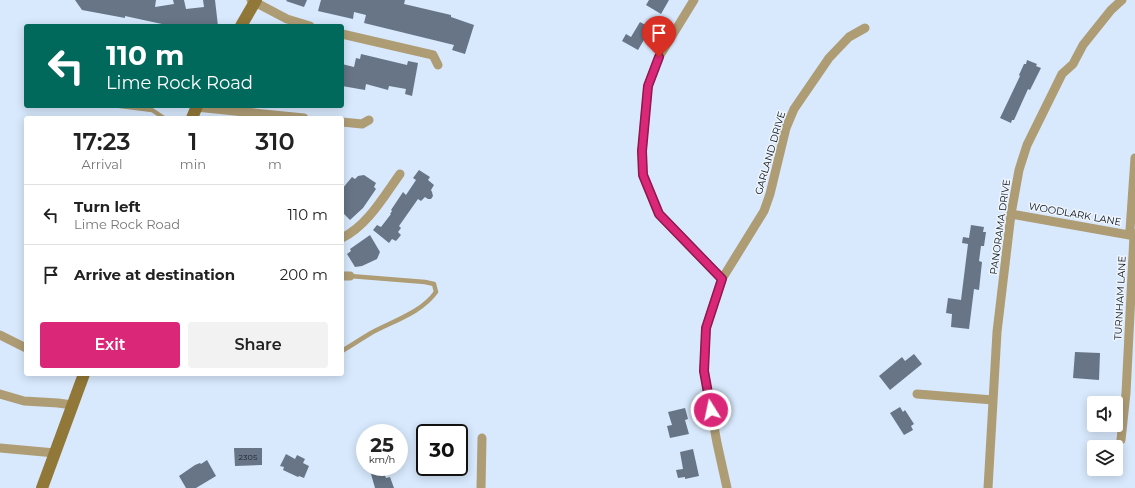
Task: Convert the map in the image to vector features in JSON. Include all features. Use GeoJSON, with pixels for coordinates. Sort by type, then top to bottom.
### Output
{"type":"FeatureCollection","features":[{"type":"Feature","properties":{"kind":"main road"},"geometry":{"type":"LineString","coordinates":[[243,24],[254,1]]}},
{"type":"Feature","properties":{"kind":"main road"},"geometry":{"type":"LineString","coordinates":[[42,488],[83,376]]}},
{"type":"Feature","properties":{"kind":"street"},"geometry":{"type":"LineString","coordinates":[[694,0],[659,57],[648,86],[642,151],[643,175],[659,214],[722,279]]}},
{"type":"Feature","properties":{"kind":"street","name":"PANORAMA DRIVE"},"geometry":{"type":"LineString","coordinates":[[988,488],[997,332],[1011,214],[1019,170],[1027,145],[1062,74],[1073,64],[1083,45],[1111,10],[1122,0]]}},
{"type":"Feature","properties":{"kind":"street"},"geometry":{"type":"LineString","coordinates":[[254,1],[287,19],[303,24]]}},
{"type":"Feature","properties":{"kind":"street","name":"GARLAND DRIVE"},"geometry":{"type":"LineString","coordinates":[[727,488],[704,371],[706,328],[722,279],[764,211],[770,194],[786,128],[794,109],[828,58],[849,37],[865,28]]}},
{"type":"Feature","properties":{"kind":"street"},"geometry":{"type":"LineString","coordinates":[[344,34],[433,55],[438,65]]}},
{"type":"Feature","properties":{"kind":"street"},"geometry":{"type":"LineString","coordinates":[[195,110],[277,116]]}},
{"type":"Feature","properties":{"kind":"street"},"geometry":{"type":"LineString","coordinates":[[344,122],[362,124],[369,120]]}},
{"type":"Feature","properties":{"kind":"street","name":"TURNHAM LANE"},"geometry":{"type":"LineString","coordinates":[[1121,440],[1126,394],[1134,235],[1130,230],[1135,158]]}},
{"type":"Feature","properties":{"kind":"street"},"geometry":{"type":"LineString","coordinates":[[344,237],[352,233],[364,221],[382,200],[400,174]]}},
{"type":"Feature","properties":{"kind":"street","name":"WOODLARK LANE"},"geometry":{"type":"LineString","coordinates":[[1011,214],[1134,235]]}},
{"type":"Feature","properties":{"kind":"street"},"geometry":{"type":"LineString","coordinates":[[0,335],[24,347]]}},
{"type":"Feature","properties":{"kind":"street"},"geometry":{"type":"LineString","coordinates":[[0,394],[24,401],[72,405]]}},
{"type":"Feature","properties":{"kind":"street"},"geometry":{"type":"LineString","coordinates":[[917,394],[993,400]]}},
{"type":"Feature","properties":{"kind":"street"},"geometry":{"type":"LineString","coordinates":[[481,488],[482,438]]}},
{"type":"Feature","properties":{"kind":"street"},"geometry":{"type":"LineString","coordinates":[[0,448],[55,453]]}},
{"type":"Feature","properties":{"kind":"lane"},"geometry":{"type":"LineString","coordinates":[[152,108],[162,116]]}},
{"type":"Feature","properties":{"kind":"lane"},"geometry":{"type":"LineString","coordinates":[[344,350],[371,333],[430,301],[436,292],[434,284],[425,282],[346,276]]}},
{"type":"Feature","properties":{"kind":"building"},"geometry":{"type":"Polygon","coordinates":[[[75,0],[156,0],[155,7],[174,4],[173,0],[184,0],[186,9],[204,7],[203,0],[215,0],[218,24],[162,24],[125,16],[125,18],[82,10],[75,0]]]}},
{"type":"Feature","properties":{"kind":"building"},"geometry":{"type":"Polygon","coordinates":[[[307,0],[304,7],[286,1],[307,0]]]}},
{"type":"Feature","properties":{"kind":"building"},"geometry":{"type":"Polygon","coordinates":[[[321,0],[405,0],[404,4],[451,15],[451,17],[474,25],[465,54],[452,50],[454,45],[364,23],[366,15],[354,12],[353,19],[318,11],[321,0]]]}},
{"type":"Feature","properties":{"kind":"building"},"geometry":{"type":"Polygon","coordinates":[[[649,0],[669,0],[661,14],[646,5],[649,0]]]}},
{"type":"Feature","properties":{"kind":"building"},"geometry":{"type":"Polygon","coordinates":[[[640,22],[651,28],[638,50],[622,41],[626,34],[631,37],[640,22]]]}},
{"type":"Feature","properties":{"kind":"building"},"geometry":{"type":"Polygon","coordinates":[[[361,54],[407,65],[408,61],[418,63],[412,96],[405,94],[406,89],[389,86],[388,90],[366,84],[365,90],[344,86],[344,64],[354,67],[356,58],[360,59],[361,54]]]}},
{"type":"Feature","properties":{"kind":"building"},"geometry":{"type":"Polygon","coordinates":[[[1027,60],[1037,64],[1036,66],[1041,68],[1030,90],[1028,89],[1014,120],[1012,120],[1011,123],[1000,118],[1027,60]]]}},
{"type":"Feature","properties":{"kind":"building"},"geometry":{"type":"Polygon","coordinates":[[[419,170],[430,177],[428,180],[434,185],[431,190],[433,196],[431,199],[425,197],[421,201],[418,199],[399,226],[401,228],[398,232],[401,235],[396,241],[392,239],[389,243],[373,230],[377,225],[381,227],[391,214],[391,210],[403,192],[406,195],[416,180],[413,178],[419,170]]]}},
{"type":"Feature","properties":{"kind":"building"},"geometry":{"type":"Polygon","coordinates":[[[364,175],[376,183],[374,187],[376,189],[363,208],[350,220],[344,214],[344,187],[352,177],[355,179],[358,176],[364,175]]]}},
{"type":"Feature","properties":{"kind":"building"},"geometry":{"type":"Polygon","coordinates":[[[971,225],[984,227],[983,232],[986,232],[984,246],[981,246],[979,261],[982,262],[979,290],[974,289],[969,329],[951,327],[952,314],[946,313],[948,298],[961,300],[968,244],[962,243],[963,237],[969,238],[971,225]]]}},
{"type":"Feature","properties":{"kind":"building"},"geometry":{"type":"Polygon","coordinates":[[[370,235],[380,252],[377,259],[362,266],[355,267],[347,254],[351,251],[350,249],[370,235]]]}},
{"type":"Feature","properties":{"kind":"building"},"geometry":{"type":"Polygon","coordinates":[[[1075,352],[1100,353],[1099,380],[1073,378],[1075,352]]]}},
{"type":"Feature","properties":{"kind":"building"},"geometry":{"type":"Polygon","coordinates":[[[914,354],[922,364],[890,390],[879,376],[902,357],[905,361],[914,354]]]}},
{"type":"Feature","properties":{"kind":"building"},"geometry":{"type":"Polygon","coordinates":[[[900,407],[903,412],[905,410],[914,424],[911,426],[913,430],[904,435],[890,413],[900,407]]]}},
{"type":"Feature","properties":{"kind":"building"},"geometry":{"type":"Polygon","coordinates":[[[685,408],[688,419],[685,420],[689,434],[670,438],[667,426],[672,425],[668,412],[685,408]]]}},
{"type":"Feature","properties":{"kind":"building"},"geometry":{"type":"Polygon","coordinates":[[[234,448],[262,448],[262,465],[235,466],[234,448]]]}},
{"type":"Feature","properties":{"kind":"building"},"geometry":{"type":"Polygon","coordinates":[[[693,449],[699,476],[685,479],[685,477],[678,478],[676,470],[683,469],[680,452],[693,449]]]}},
{"type":"Feature","properties":{"kind":"building"},"geometry":{"type":"Polygon","coordinates":[[[286,454],[295,459],[297,455],[305,459],[303,463],[309,466],[304,478],[298,477],[283,470],[284,467],[280,466],[286,454]]]}},
{"type":"Feature","properties":{"kind":"building"},"geometry":{"type":"Polygon","coordinates":[[[207,460],[216,476],[196,488],[186,488],[179,476],[195,465],[201,464],[207,460]]]}},
{"type":"Feature","properties":{"kind":"building"},"geometry":{"type":"Polygon","coordinates":[[[372,476],[385,476],[386,478],[390,477],[394,488],[375,488],[372,476]]]}},
{"type":"Feature","properties":{"kind":"route"},"geometry":{"type":"LineString","coordinates":[[659,57],[648,86],[642,151],[643,175],[659,214],[722,279],[706,328],[704,371],[711,410]]}}]}
